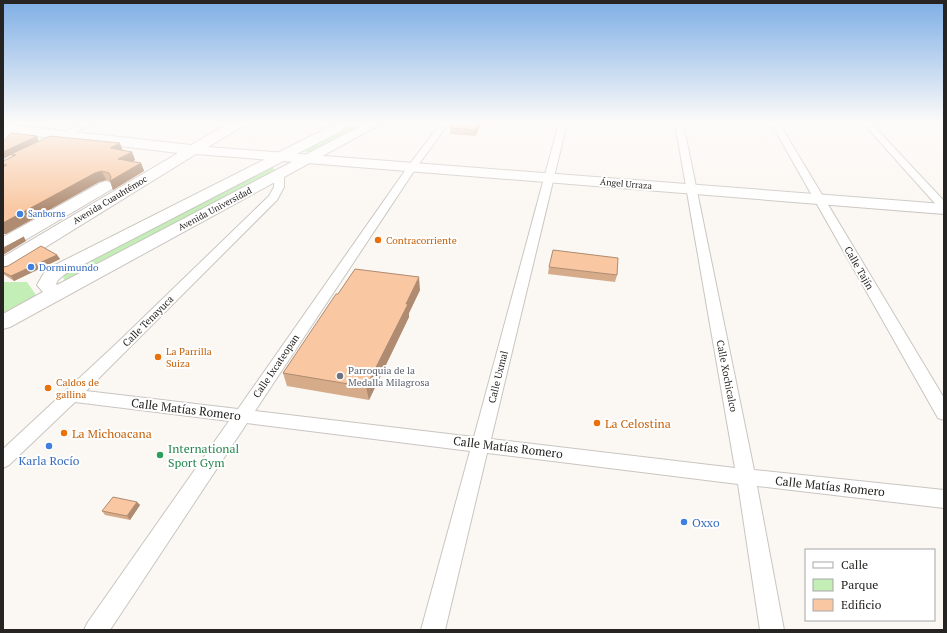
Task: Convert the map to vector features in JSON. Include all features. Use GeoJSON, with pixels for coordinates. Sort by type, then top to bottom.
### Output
{"type":"FeatureCollection","features":[{"type":"Feature","properties":{"kind":"main road","name":"Avenida Cuauhtémoc"},"geometry":{"type":"LineString","coordinates":[[3,245],[164,153]]}},
{"type":"Feature","properties":{"kind":"main road","name":"Avenida Cuauhtémoc"},"geometry":{"type":"LineString","coordinates":[[3,265],[190,153]]}},
{"type":"Feature","properties":{"kind":"main road"},"geometry":{"type":"LineString","coordinates":[[222,153],[281,158]]}},
{"type":"Feature","properties":{"kind":"main road","name":"Avenida Universidad"},"geometry":{"type":"LineString","coordinates":[[55,293],[46,285],[50,277],[58,270],[291,153]]}},
{"type":"Feature","properties":{"kind":"main road","name":"Avenida Universidad"},"geometry":{"type":"LineString","coordinates":[[3,322],[321,153]]}},
{"type":"Feature","properties":{"kind":"main road","name":"Ángel Urraza"},"geometry":{"type":"LineString","coordinates":[[281,158],[944,208]]}},
{"type":"Feature","properties":{"kind":"street","name":"Calle Ixcateopan"},"geometry":{"type":"LineString","coordinates":[[96,630],[423,153]]}},
{"type":"Feature","properties":{"kind":"street","name":"Calle Uxmal"},"geometry":{"type":"LineString","coordinates":[[433,630],[555,153]]}},
{"type":"Feature","properties":{"kind":"street","name":"Calle Xochicalco"},"geometry":{"type":"LineString","coordinates":[[684,153],[746,477],[772,630]]}},
{"type":"Feature","properties":{"kind":"street","name":"Calle Tajín"},"geometry":{"type":"LineString","coordinates":[[792,153],[944,413]]}},
{"type":"Feature","properties":{"kind":"street"},"geometry":{"type":"LineString","coordinates":[[894,153],[944,208]]}},
{"type":"Feature","properties":{"kind":"street","name":"Calle Tenayuca"},"geometry":{"type":"LineString","coordinates":[[3,460],[72,395],[273,198],[281,183],[279,175]]}},
{"type":"Feature","properties":{"kind":"street","name":"Calle Matías Romero"},"geometry":{"type":"LineString","coordinates":[[72,395],[746,477],[944,499]]}},
{"type":"Feature","properties":{"kind":"green space"},"geometry":{"type":"Polygon","coordinates":[[[273,165],[274,171],[65,281],[62,275],[273,165]]]}},
{"type":"Feature","properties":{"kind":"green space"},"geometry":{"type":"Polygon","coordinates":[[[3,282],[27,282],[36,295],[3,314],[3,282]]]}},
{"type":"Feature","properties":{"kind":"building"},"geometry":{"type":"Polygon","coordinates":[[[14,153],[131,153],[118,159],[141,163],[110,181],[111,177],[109,173],[102,171],[95,173],[3,223],[3,167],[7,165],[3,164],[3,161],[16,155],[11,154],[14,153]]]}},
{"type":"Feature","properties":{"kind":"building"},"geometry":{"type":"Polygon","coordinates":[[[24,237],[3,249],[3,248],[24,237]]]}},
{"type":"Feature","properties":{"kind":"building"},"geometry":{"type":"Polygon","coordinates":[[[41,246],[57,255],[11,276],[3,272],[3,267],[8,266],[41,246]]]}},
{"type":"Feature","properties":{"kind":"building"},"geometry":{"type":"Polygon","coordinates":[[[553,250],[618,258],[617,275],[549,267],[553,250]]]}},
{"type":"Feature","properties":{"kind":"building"},"geometry":{"type":"Polygon","coordinates":[[[355,269],[419,277],[406,304],[408,304],[366,387],[283,373],[336,294],[338,294],[355,269]]]}},
{"type":"Feature","properties":{"kind":"building"},"geometry":{"type":"Polygon","coordinates":[[[113,497],[137,502],[127,516],[102,511],[113,497]]]}},
{"type":"Feature","properties":{"kind":"place","name":"Sanborns"},"geometry":{"type":"Point","coordinates":[20,214]}},
{"type":"Feature","properties":{"kind":"place","name":"Contracorriente"},"geometry":{"type":"Point","coordinates":[378,240]}},
{"type":"Feature","properties":{"kind":"place","name":"Dormimundo"},"geometry":{"type":"Point","coordinates":[31,267]}},
{"type":"Feature","properties":{"kind":"place","name":"La Parrilla Suiza"},"geometry":{"type":"Point","coordinates":[158,357]}},
{"type":"Feature","properties":{"kind":"place","name":"Parroquia de la Medalla Milagrosa"},"geometry":{"type":"Point","coordinates":[340,376]}},
{"type":"Feature","properties":{"kind":"place","name":"Caldos de gallina"},"geometry":{"type":"Point","coordinates":[48,388]}},
{"type":"Feature","properties":{"kind":"place","name":"La Celostina"},"geometry":{"type":"Point","coordinates":[597,423]}},
{"type":"Feature","properties":{"kind":"place","name":"La Michoacana"},"geometry":{"type":"Point","coordinates":[64,433]}},
{"type":"Feature","properties":{"kind":"place","name":"Karla Rocío"},"geometry":{"type":"Point","coordinates":[49,446]}},
{"type":"Feature","properties":{"kind":"place","name":"International Sport Gym"},"geometry":{"type":"Point","coordinates":[160,455]}},
{"type":"Feature","properties":{"kind":"place","name":"Oxxo"},"geometry":{"type":"Point","coordinates":[684,522]}}]}
